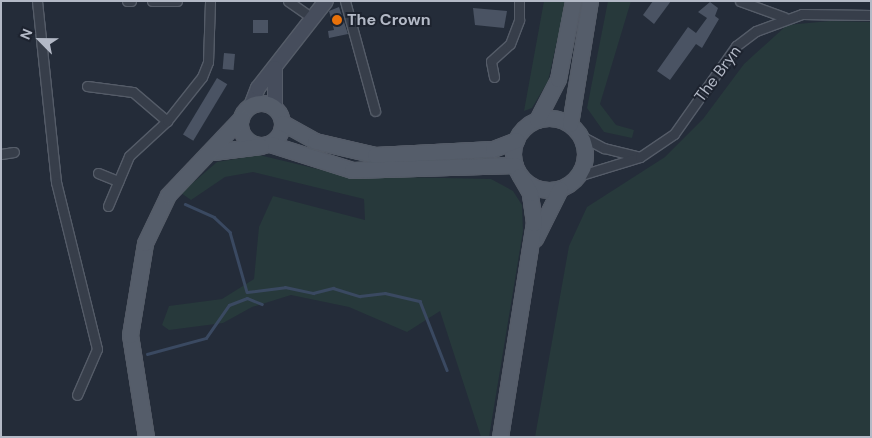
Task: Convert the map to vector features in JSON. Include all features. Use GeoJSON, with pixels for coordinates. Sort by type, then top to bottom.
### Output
{"type":"FeatureCollection","features":[{"type":"Feature","properties":{"kind":"main road"},"geometry":{"type":"LineString","coordinates":[[146,437],[130,335],[139,269],[145,243],[168,195],[213,152],[251,106],[260,103],[275,108],[283,123],[315,141],[375,155],[493,149],[516,140],[537,120],[558,79],[573,1]]}},
{"type":"Feature","properties":{"kind":"main road"},"geometry":{"type":"LineString","coordinates":[[570,124],[590,1]]}},
{"type":"Feature","properties":{"kind":"main road"},"geometry":{"type":"LineString","coordinates":[[241,118],[245,138],[352,170],[517,170],[538,189],[560,189]]}},
{"type":"Feature","properties":{"kind":"main road"},"geometry":{"type":"LineString","coordinates":[[531,250],[560,189],[578,176],[586,156],[581,136],[570,124],[559,119],[537,120]]}},
{"type":"Feature","properties":{"kind":"main road"},"geometry":{"type":"LineString","coordinates":[[213,152],[266,145],[279,136],[283,123]]}},
{"type":"Feature","properties":{"kind":"main road"},"geometry":{"type":"LineString","coordinates":[[500,437],[531,250],[533,209],[517,170],[516,140]]}},
{"type":"Feature","properties":{"kind":"street"},"geometry":{"type":"LineString","coordinates":[[37,1],[56,182],[97,349],[77,395]]}},
{"type":"Feature","properties":{"kind":"street"},"geometry":{"type":"LineString","coordinates":[[152,1],[177,1]]}},
{"type":"Feature","properties":{"kind":"street"},"geometry":{"type":"LineString","coordinates":[[108,206],[129,156],[167,121],[206,69],[210,1]]}},
{"type":"Feature","properties":{"kind":"street"},"geometry":{"type":"LineString","coordinates":[[288,1],[312,18]]}},
{"type":"Feature","properties":{"kind":"street"},"geometry":{"type":"LineString","coordinates":[[251,106],[258,88],[326,1]]}},
{"type":"Feature","properties":{"kind":"street"},"geometry":{"type":"LineString","coordinates":[[345,1],[352,14],[375,111]]}},
{"type":"Feature","properties":{"kind":"street"},"geometry":{"type":"LineString","coordinates":[[494,77],[491,61],[510,44],[519,20],[519,1]]}},
{"type":"Feature","properties":{"kind":"street"},"geometry":{"type":"LineString","coordinates":[[740,1],[784,17]]}},
{"type":"Feature","properties":{"kind":"street","name":"The Bryn"},"geometry":{"type":"LineString","coordinates":[[578,176],[640,157],[674,134],[736,46],[784,17],[871,15]]}},
{"type":"Feature","properties":{"kind":"street"},"geometry":{"type":"LineString","coordinates":[[275,68],[275,108]]}},
{"type":"Feature","properties":{"kind":"street"},"geometry":{"type":"LineString","coordinates":[[87,86],[133,92],[167,121]]}},
{"type":"Feature","properties":{"kind":"street"},"geometry":{"type":"LineString","coordinates":[[581,136],[604,148],[640,157]]}},
{"type":"Feature","properties":{"kind":"street"},"geometry":{"type":"LineString","coordinates":[[1,154],[14,152]]}},
{"type":"Feature","properties":{"kind":"street"},"geometry":{"type":"LineString","coordinates":[[98,173],[118,181]]}},
{"type":"Feature","properties":{"kind":"shaded area"},"geometry":{"type":"Polygon","coordinates":[[[544,1],[566,1],[548,81],[532,108],[524,111],[544,1]]]}},
{"type":"Feature","properties":{"kind":"shaded area"},"geometry":{"type":"Polygon","coordinates":[[[608,1],[631,1],[600,104],[616,125],[634,130],[632,138],[604,132],[587,108],[608,1]]]}},
{"type":"Feature","properties":{"kind":"shaded area"},"geometry":{"type":"Polygon","coordinates":[[[830,21],[871,22],[871,437],[535,437],[569,246],[587,207],[665,157],[703,119],[744,64],[787,25],[830,21]]]}},
{"type":"Feature","properties":{"kind":"shaded area"},"geometry":{"type":"Polygon","coordinates":[[[259,155],[347,176],[491,179],[513,191],[522,205],[523,231],[489,437],[481,437],[440,311],[407,332],[349,307],[291,295],[252,307],[223,323],[169,330],[162,325],[169,306],[222,299],[254,279],[259,227],[273,196],[365,220],[364,199],[253,172],[225,177],[191,200],[181,193],[217,162],[259,155]]]}},
{"type":"Feature","properties":{"kind":"building"},"geometry":{"type":"Polygon","coordinates":[[[653,1],[671,1],[654,24],[643,15],[653,1]]]}},
{"type":"Feature","properties":{"kind":"building"},"geometry":{"type":"Polygon","coordinates":[[[710,2],[718,8],[715,16],[719,19],[702,48],[696,44],[670,80],[657,71],[688,27],[696,33],[707,18],[698,12],[710,2]]]}},
{"type":"Feature","properties":{"kind":"building","name":"The Crown"},"geometry":{"type":"Polygon","coordinates":[[[339,7],[348,34],[329,38],[328,31],[334,30],[329,11],[339,7]]]}},
{"type":"Feature","properties":{"kind":"building"},"geometry":{"type":"Polygon","coordinates":[[[473,8],[507,11],[504,28],[475,25],[473,8]]]}},
{"type":"Feature","properties":{"kind":"building"},"geometry":{"type":"Polygon","coordinates":[[[253,20],[268,20],[268,33],[253,33],[253,20]]]}},
{"type":"Feature","properties":{"kind":"building"},"geometry":{"type":"Polygon","coordinates":[[[224,53],[235,54],[234,70],[223,69],[224,53]]]}},
{"type":"Feature","properties":{"kind":"building"},"geometry":{"type":"Polygon","coordinates":[[[217,78],[227,84],[193,141],[183,135],[217,78]]]}},
{"type":"Feature","properties":{"kind":"waterway"},"geometry":{"type":"LineString","coordinates":[[185,204],[214,217],[230,232],[247,292],[285,287],[313,293],[333,288],[360,296],[385,293],[420,301],[447,370]]}},
{"type":"Feature","properties":{"kind":"waterway"},"geometry":{"type":"LineString","coordinates":[[147,354],[206,338],[229,305],[247,298],[262,304]]}},
{"type":"Feature","properties":{"kind":"place","name":"The Crown"},"geometry":{"type":"Point","coordinates":[337,20]}}]}
